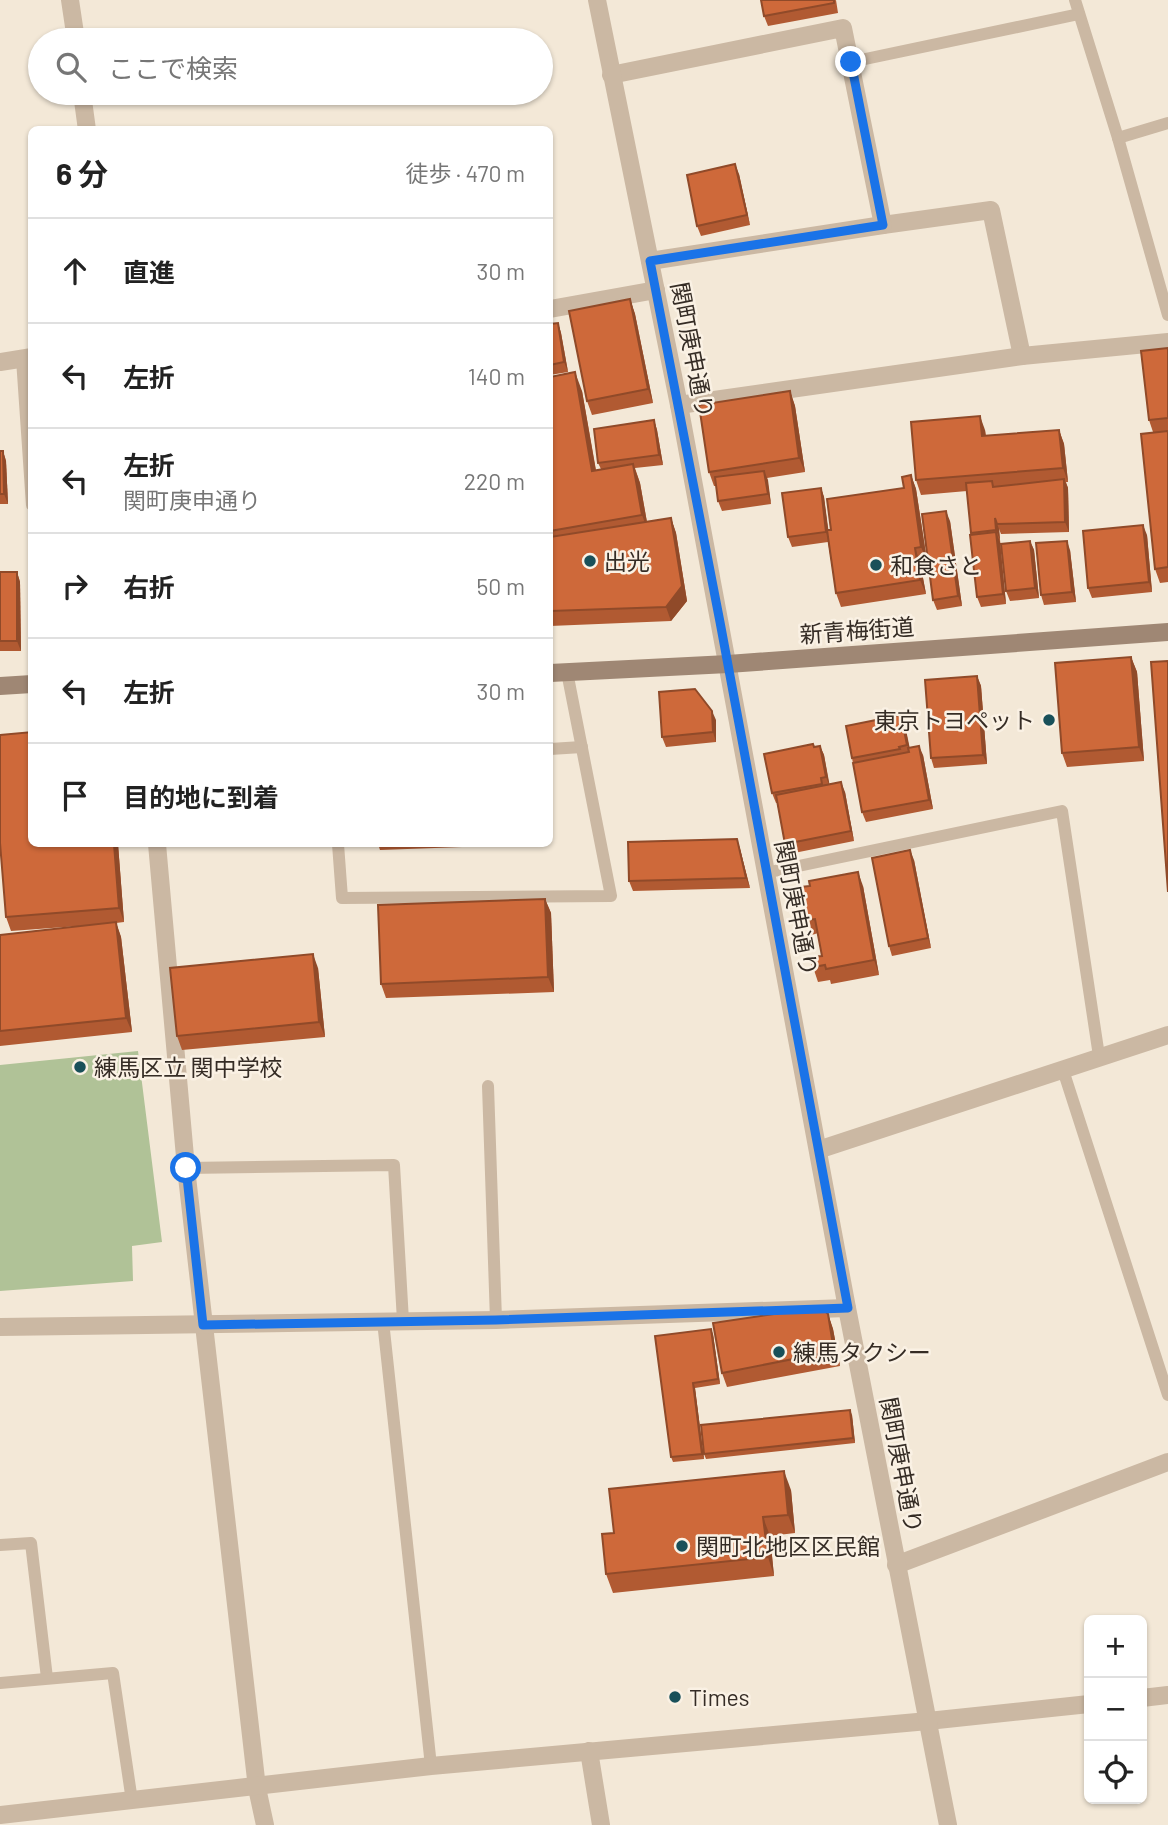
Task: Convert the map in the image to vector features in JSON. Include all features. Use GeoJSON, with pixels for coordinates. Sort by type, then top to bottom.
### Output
{"type":"FeatureCollection","features":[{"type":"Feature","properties":{"kind":"main road","name":"新青梅街道"},"geometry":{"type":"LineString","coordinates":[[559,672],[728,664],[1168,632]]}},
{"type":"Feature","properties":{"kind":"main road"},"geometry":{"type":"LineString","coordinates":[[0,685],[28,684]]}},
{"type":"Feature","properties":{"kind":"street"},"geometry":{"type":"LineString","coordinates":[[70,0],[74,28]]}},
{"type":"Feature","properties":{"kind":"street","name":"関町庚申通り"},"geometry":{"type":"LineString","coordinates":[[597,0],[679,405],[765,873],[948,1825]]}},
{"type":"Feature","properties":{"kind":"street"},"geometry":{"type":"LineString","coordinates":[[611,75],[843,29],[883,225]]}},
{"type":"Feature","properties":{"kind":"street"},"geometry":{"type":"LineString","coordinates":[[84,105],[86,126]]}},
{"type":"Feature","properties":{"kind":"street"},"geometry":{"type":"LineString","coordinates":[[650,261],[991,210],[1022,356]]}},
{"type":"Feature","properties":{"kind":"street"},"geometry":{"type":"LineString","coordinates":[[553,308],[656,290]]}},
{"type":"Feature","properties":{"kind":"street"},"geometry":{"type":"LineString","coordinates":[[679,405],[1022,356],[1168,342]]}},
{"type":"Feature","properties":{"kind":"street"},"geometry":{"type":"LineString","coordinates":[[0,362],[27,358]]}},
{"type":"Feature","properties":{"kind":"street"},"geometry":{"type":"LineString","coordinates":[[157,847],[203,1325],[257,1788],[265,1825]]}},
{"type":"Feature","properties":{"kind":"street"},"geometry":{"type":"LineString","coordinates":[[818,1150],[1168,1035]]}},
{"type":"Feature","properties":{"kind":"street"},"geometry":{"type":"LineString","coordinates":[[0,1327],[496,1320],[848,1308]]}},
{"type":"Feature","properties":{"kind":"street"},"geometry":{"type":"LineString","coordinates":[[896,1564],[1168,1462]]}},
{"type":"Feature","properties":{"kind":"street"},"geometry":{"type":"LineString","coordinates":[[1147,1697],[1168,1695]]}},
{"type":"Feature","properties":{"kind":"street"},"geometry":{"type":"LineString","coordinates":[[0,1815],[257,1788],[431,1766],[928,1721],[1084,1704]]}},
{"type":"Feature","properties":{"kind":"street"},"geometry":{"type":"LineString","coordinates":[[589,1751],[601,1825]]}},
{"type":"Feature","properties":{"kind":"lane"},"geometry":{"type":"LineString","coordinates":[[1075,0],[1118,138],[1168,315]]}},
{"type":"Feature","properties":{"kind":"lane"},"geometry":{"type":"LineString","coordinates":[[851,62],[1079,14]]}},
{"type":"Feature","properties":{"kind":"lane"},"geometry":{"type":"LineString","coordinates":[[1118,138],[1168,123]]}},
{"type":"Feature","properties":{"kind":"lane"},"geometry":{"type":"LineString","coordinates":[[27,358],[28,387]]}},
{"type":"Feature","properties":{"kind":"lane"},"geometry":{"type":"LineString","coordinates":[[338,847],[342,898],[611,896],[582,747],[559,672]]}},
{"type":"Feature","properties":{"kind":"lane"},"geometry":{"type":"LineString","coordinates":[[553,748],[582,747]]}},
{"type":"Feature","properties":{"kind":"lane"},"geometry":{"type":"LineString","coordinates":[[765,873],[1062,811],[1099,1056]]}},
{"type":"Feature","properties":{"kind":"lane"},"geometry":{"type":"LineString","coordinates":[[1063,1070],[1168,1395]]}},
{"type":"Feature","properties":{"kind":"lane"},"geometry":{"type":"LineString","coordinates":[[488,1086],[496,1320]]}},
{"type":"Feature","properties":{"kind":"lane"},"geometry":{"type":"LineString","coordinates":[[186,1168],[394,1164],[403,1321]]}},
{"type":"Feature","properties":{"kind":"lane"},"geometry":{"type":"LineString","coordinates":[[383,1321],[431,1766]]}},
{"type":"Feature","properties":{"kind":"lane"},"geometry":{"type":"LineString","coordinates":[[0,1545],[31,1543],[47,1678]]}},
{"type":"Feature","properties":{"kind":"lane"},"geometry":{"type":"LineString","coordinates":[[0,1683],[113,1673],[132,1801]]}},
{"type":"Feature","properties":{"kind":"green space"},"geometry":{"type":"Polygon","coordinates":[[[138,1051],[162,1242],[132,1246],[133,1281],[0,1291],[0,1065],[138,1051]]]}},
{"type":"Feature","properties":{"kind":"building"},"geometry":{"type":"Polygon","coordinates":[[[761,0],[834,0],[834,3],[764,16],[761,0]]]}},
{"type":"Feature","properties":{"kind":"building"},"geometry":{"type":"Polygon","coordinates":[[[735,164],[747,215],[697,226],[687,175],[735,164]]]}},
{"type":"Feature","properties":{"kind":"building"},"geometry":{"type":"Polygon","coordinates":[[[630,299],[648,389],[587,401],[569,311],[630,299]]]}},
{"type":"Feature","properties":{"kind":"building"},"geometry":{"type":"Polygon","coordinates":[[[558,323],[564,362],[553,364],[553,324],[558,323]]]}},
{"type":"Feature","properties":{"kind":"building"},"geometry":{"type":"Polygon","coordinates":[[[1168,348],[1168,418],[1149,420],[1141,351],[1168,348]]]}},
{"type":"Feature","properties":{"kind":"building"},"geometry":{"type":"Polygon","coordinates":[[[575,372],[592,471],[633,464],[642,515],[553,530],[553,376],[575,372]]]}},
{"type":"Feature","properties":{"kind":"building"},"geometry":{"type":"Polygon","coordinates":[[[790,391],[799,458],[709,472],[699,405],[790,391]]]}},
{"type":"Feature","properties":{"kind":"building"},"geometry":{"type":"Polygon","coordinates":[[[980,416],[982,436],[1059,430],[1063,468],[916,480],[911,422],[980,416]]]}},
{"type":"Feature","properties":{"kind":"building"},"geometry":{"type":"Polygon","coordinates":[[[654,420],[659,455],[598,463],[594,429],[654,420]]]}},
{"type":"Feature","properties":{"kind":"building"},"geometry":{"type":"Polygon","coordinates":[[[1168,431],[1168,567],[1155,569],[1141,434],[1168,431]]]}},
{"type":"Feature","properties":{"kind":"building"},"geometry":{"type":"Polygon","coordinates":[[[0,451],[3,451],[4,494],[0,494],[0,451]]]}},
{"type":"Feature","properties":{"kind":"building"},"geometry":{"type":"Polygon","coordinates":[[[764,471],[768,494],[718,501],[715,477],[764,471]]]}},
{"type":"Feature","properties":{"kind":"building"},"geometry":{"type":"Polygon","coordinates":[[[911,475],[921,547],[915,548],[920,580],[836,593],[827,530],[831,530],[827,499],[904,488],[902,477],[911,475]]]}},
{"type":"Feature","properties":{"kind":"building"},"geometry":{"type":"Polygon","coordinates":[[[1064,479],[1065,522],[997,524],[995,518],[996,530],[971,533],[966,483],[992,481],[993,487],[1064,479]]]}},
{"type":"Feature","properties":{"kind":"building"},"geometry":{"type":"Polygon","coordinates":[[[821,488],[826,532],[788,537],[782,493],[821,488]]]}},
{"type":"Feature","properties":{"kind":"building"},"geometry":{"type":"Polygon","coordinates":[[[946,511],[958,596],[933,600],[922,514],[946,511]]]}},
{"type":"Feature","properties":{"kind":"building"},"geometry":{"type":"Polygon","coordinates":[[[671,518],[682,586],[666,607],[553,611],[553,537],[671,518]]]}},
{"type":"Feature","properties":{"kind":"building"},"geometry":{"type":"Polygon","coordinates":[[[1143,525],[1149,582],[1088,588],[1083,531],[1143,525]]]}},
{"type":"Feature","properties":{"kind":"building"},"geometry":{"type":"Polygon","coordinates":[[[996,532],[1003,594],[977,597],[970,535],[996,532]]]}},
{"type":"Feature","properties":{"kind":"building"},"geometry":{"type":"Polygon","coordinates":[[[1030,541],[1035,588],[1006,591],[1001,544],[1030,541]]]}},
{"type":"Feature","properties":{"kind":"building"},"geometry":{"type":"Polygon","coordinates":[[[1067,541],[1072,592],[1041,595],[1036,543],[1067,541]]]}},
{"type":"Feature","properties":{"kind":"building"},"geometry":{"type":"Polygon","coordinates":[[[0,572],[17,572],[17,641],[0,641],[0,572]]]}},
{"type":"Feature","properties":{"kind":"building"},"geometry":{"type":"Polygon","coordinates":[[[1131,657],[1139,747],[1062,753],[1055,663],[1131,657]]]}},
{"type":"Feature","properties":{"kind":"building"},"geometry":{"type":"Polygon","coordinates":[[[1168,661],[1168,892],[1151,662],[1168,661]]]}},
{"type":"Feature","properties":{"kind":"building"},"geometry":{"type":"Polygon","coordinates":[[[977,676],[983,755],[931,758],[925,680],[977,676]]]}},
{"type":"Feature","properties":{"kind":"building"},"geometry":{"type":"Polygon","coordinates":[[[695,689],[712,711],[713,732],[662,737],[659,692],[695,689]]]}},
{"type":"Feature","properties":{"kind":"building"},"geometry":{"type":"Polygon","coordinates":[[[901,715],[907,745],[899,747],[900,749],[852,758],[846,726],[901,715]]]}},
{"type":"Feature","properties":{"kind":"building"},"geometry":{"type":"Polygon","coordinates":[[[28,732],[28,847],[114,847],[119,908],[6,917],[0,843],[0,735],[28,732]]]}},
{"type":"Feature","properties":{"kind":"building"},"geometry":{"type":"Polygon","coordinates":[[[813,744],[814,747],[820,746],[826,777],[821,778],[822,784],[772,793],[764,754],[813,744]]]}},
{"type":"Feature","properties":{"kind":"building"},"geometry":{"type":"Polygon","coordinates":[[[919,746],[929,800],[862,812],[853,763],[909,752],[908,748],[919,746]]]}},
{"type":"Feature","properties":{"kind":"building"},"geometry":{"type":"Polygon","coordinates":[[[841,782],[851,831],[785,844],[776,795],[841,782]]]}},
{"type":"Feature","properties":{"kind":"building"},"geometry":{"type":"Polygon","coordinates":[[[737,839],[746,878],[629,881],[628,842],[737,839]]]}},
{"type":"Feature","properties":{"kind":"building"},"geometry":{"type":"Polygon","coordinates":[[[910,850],[928,938],[889,946],[872,858],[910,850]]]}},
{"type":"Feature","properties":{"kind":"building"},"geometry":{"type":"Polygon","coordinates":[[[858,872],[874,960],[826,969],[825,965],[813,967],[811,957],[822,956],[815,919],[807,920],[801,887],[810,886],[809,881],[858,872]]]}},
{"type":"Feature","properties":{"kind":"building"},"geometry":{"type":"Polygon","coordinates":[[[545,899],[548,977],[381,984],[378,905],[545,899]]]}},
{"type":"Feature","properties":{"kind":"building"},"geometry":{"type":"Polygon","coordinates":[[[116,922],[126,1018],[0,1031],[0,935],[116,922]]]}},
{"type":"Feature","properties":{"kind":"building"},"geometry":{"type":"Polygon","coordinates":[[[313,954],[319,1022],[177,1036],[170,968],[313,954]]]}},
{"type":"Feature","properties":{"kind":"building","name":"練馬タクシー"},"geometry":{"type":"Polygon","coordinates":[[[821,1307],[828,1314],[834,1351],[722,1373],[713,1323],[821,1307]]]}},
{"type":"Feature","properties":{"kind":"building"},"geometry":{"type":"Polygon","coordinates":[[[711,1329],[718,1379],[693,1383],[702,1454],[671,1457],[655,1336],[711,1329]]]}},
{"type":"Feature","properties":{"kind":"building"},"geometry":{"type":"Polygon","coordinates":[[[850,1410],[853,1438],[704,1454],[701,1425],[850,1410]]]}},
{"type":"Feature","properties":{"kind":"building"},"geometry":{"type":"Polygon","coordinates":[[[784,1471],[788,1515],[763,1517],[768,1557],[606,1574],[602,1534],[614,1533],[609,1489],[784,1471]]]}},
{"type":"Feature","properties":{"kind":"place","name":"出光"},"geometry":{"type":"Point","coordinates":[590,561]}},
{"type":"Feature","properties":{"kind":"place","name":"和食さと"},"geometry":{"type":"Point","coordinates":[876,565]}},
{"type":"Feature","properties":{"kind":"place","name":"東京トヨペット"},"geometry":{"type":"Point","coordinates":[1049,720]}},
{"type":"Feature","properties":{"kind":"place","name":"練馬区立 関中学校"},"geometry":{"type":"Point","coordinates":[80,1067]}},
{"type":"Feature","properties":{"kind":"place","name":"練馬タクシー"},"geometry":{"type":"Point","coordinates":[779,1352]}},
{"type":"Feature","properties":{"kind":"place","name":"関町北地区区民館"},"geometry":{"type":"Point","coordinates":[682,1546]}},
{"type":"Feature","properties":{"kind":"place","name":"Times"},"geometry":{"type":"Point","coordinates":[675,1697]}},
{"type":"Feature","properties":{"kind":"route"},"geometry":{"type":"LineString","coordinates":[[186,1168],[203,1325],[496,1320],[848,1308],[650,261],[883,225],[851,62]]}}]}
